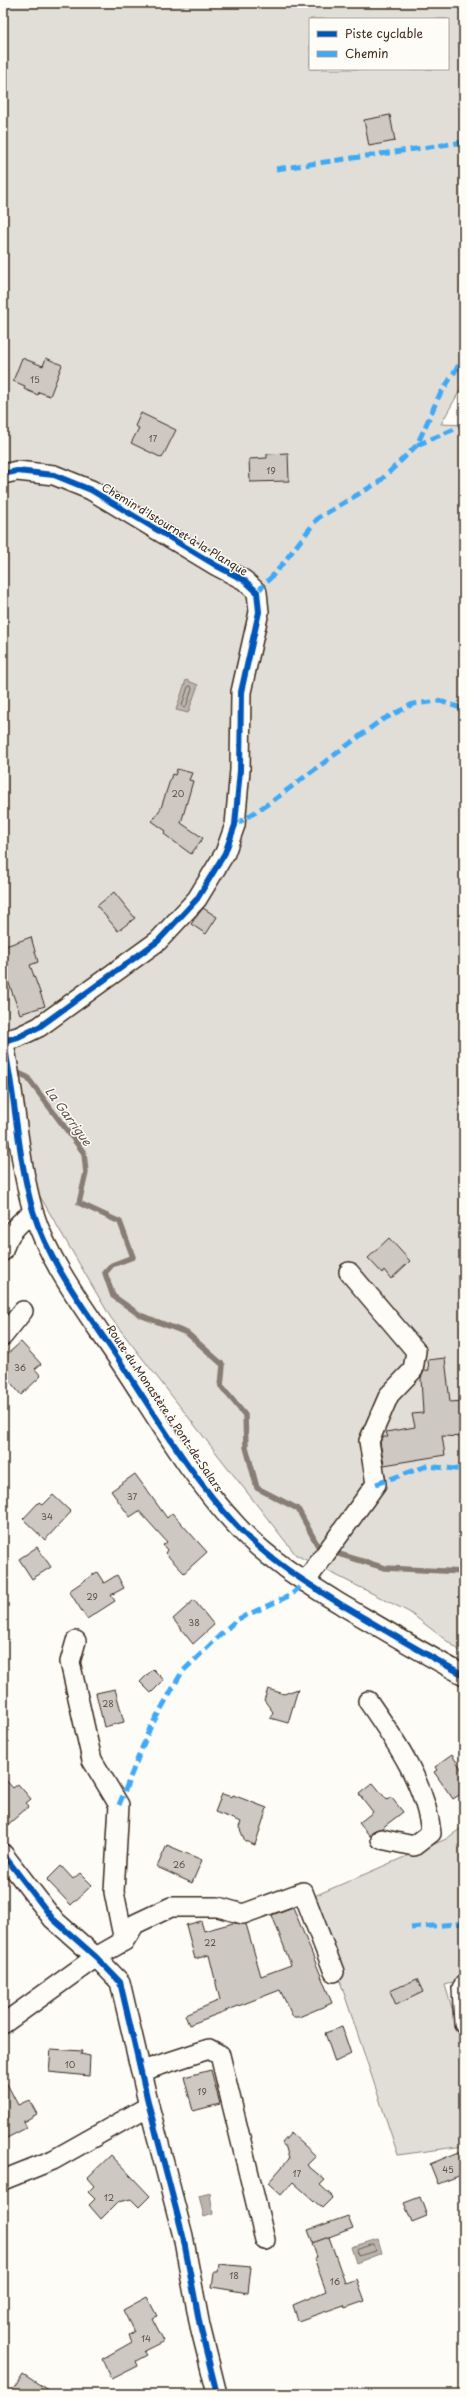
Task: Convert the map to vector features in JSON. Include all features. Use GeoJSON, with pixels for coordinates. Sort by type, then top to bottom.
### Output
{"type":"FeatureCollection","features":[{"type":"Feature","properties":{"kind":"street","name":"Chemin d'Istournet à la Planque"},"geometry":{"type":"LineString","coordinates":[[3,474],[17,472],[54,474],[91,490],[217,566],[244,580],[257,592],[259,612],[241,692],[240,770],[234,825],[221,860],[197,899],[158,941],[39,1027],[4,1045]]}},
{"type":"Feature","properties":{"kind":"street","name":"Route du Monastère à Pont-de-Salars"},"geometry":{"type":"LineString","coordinates":[[4,1045],[20,1161],[34,1213],[54,1257],[77,1297],[197,1477],[236,1526],[270,1558],[305,1582],[405,1643],[464,1675]]}},
{"type":"Feature","properties":{"kind":"street"},"geometry":{"type":"LineString","coordinates":[[3,1252],[5,1244],[22,1220],[34,1213]]}},
{"type":"Feature","properties":{"kind":"street"},"geometry":{"type":"LineString","coordinates":[[305,1582],[376,1484],[369,1440],[389,1395],[413,1370],[416,1351],[349,1272]]}},
{"type":"Feature","properties":{"kind":"street"},"geometry":{"type":"LineString","coordinates":[[3,1336],[23,1311]]}},
{"type":"Feature","properties":{"kind":"street"},"geometry":{"type":"LineString","coordinates":[[76,1641],[70,1662],[92,1760],[119,1805],[114,1892],[124,1941]]}},
{"type":"Feature","properties":{"kind":"street"},"geometry":{"type":"LineString","coordinates":[[368,1701],[400,1748],[429,1814],[431,1833],[414,1846],[381,1839]]}},
{"type":"Feature","properties":{"kind":"street"},"geometry":{"type":"LineString","coordinates":[[3,1854],[53,1919],[96,1956],[120,1982],[149,2106],[183,2236],[200,2326],[217,2394]]}},
{"type":"Feature","properties":{"kind":"street"},"geometry":{"type":"LineString","coordinates":[[3,2024],[96,1956],[124,1941],[134,1924],[171,1907],[218,1907],[243,1914],[303,1892],[334,1972]]}},
{"type":"Feature","properties":{"kind":"street"},"geometry":{"type":"LineString","coordinates":[[464,1986],[462,1988],[464,2022]]}},
{"type":"Feature","properties":{"kind":"street"},"geometry":{"type":"LineString","coordinates":[[142,2071],[209,2049],[220,2055],[265,2240]]}},
{"type":"Feature","properties":{"kind":"street"},"geometry":{"type":"LineString","coordinates":[[3,2180],[53,2160],[149,2106]]}},
{"type":"Feature","properties":{"kind":"shaded area"},"geometry":{"type":"Polygon","coordinates":[[[3,3],[464,3],[464,383],[441,424],[464,425],[464,1654],[409,1612],[296,1555],[111,1318],[3,1133],[3,3]]]}},
{"type":"Feature","properties":{"kind":"shaded area"},"geometry":{"type":"Polygon","coordinates":[[[464,1826],[464,1978],[445,1985],[464,2047],[464,2146],[398,2155],[312,1897],[446,1839],[464,1826]]]}},
{"type":"Feature","properties":{"kind":"water"},"geometry":{"type":"Polygon","coordinates":[[[186,680],[198,685],[188,713],[176,710],[186,680]]]}},
{"type":"Feature","properties":{"kind":"water"},"geometry":{"type":"Polygon","coordinates":[[[210,2193],[213,2214],[204,2217],[199,2196],[210,2193]]]}},
{"type":"Feature","properties":{"kind":"water"},"geometry":{"type":"Polygon","coordinates":[[[378,2239],[382,2253],[356,2263],[351,2247],[378,2239]]]}},
{"type":"Feature","properties":{"kind":"building"},"geometry":{"type":"Polygon","coordinates":[[[390,115],[395,141],[369,146],[364,120],[390,115]]]}},
{"type":"Feature","properties":{"kind":"building"},"geometry":{"type":"Polygon","coordinates":[[[22,358],[43,366],[46,358],[62,365],[50,396],[39,392],[38,395],[24,389],[25,386],[13,381],[22,358]]]}},
{"type":"Feature","properties":{"kind":"building"},"geometry":{"type":"Polygon","coordinates":[[[141,413],[176,430],[162,458],[131,443],[139,428],[135,426],[141,413]]]}},
{"type":"Feature","properties":{"kind":"building"},"geometry":{"type":"Polygon","coordinates":[[[288,453],[289,481],[250,482],[249,459],[267,458],[267,454],[288,453]]]}},
{"type":"Feature","properties":{"kind":"building"},"geometry":{"type":"Polygon","coordinates":[[[177,769],[192,773],[189,780],[193,781],[181,823],[203,838],[191,854],[164,834],[166,831],[152,821],[161,808],[172,774],[175,775],[177,769]]]}},
{"type":"Feature","properties":{"kind":"building"},"geometry":{"type":"Polygon","coordinates":[[[114,892],[135,918],[118,931],[97,906],[114,892]]]}},
{"type":"Feature","properties":{"kind":"building"},"geometry":{"type":"Polygon","coordinates":[[[203,908],[217,917],[206,934],[191,924],[203,908]]]}},
{"type":"Feature","properties":{"kind":"building"},"geometry":{"type":"Polygon","coordinates":[[[31,937],[38,962],[30,965],[45,1006],[20,1014],[3,967],[3,947],[31,937]]]}},
{"type":"Feature","properties":{"kind":"building"},"geometry":{"type":"Polygon","coordinates":[[[389,1238],[410,1261],[391,1279],[384,1270],[382,1273],[368,1258],[389,1238]]]}},
{"type":"Feature","properties":{"kind":"building"},"geometry":{"type":"Polygon","coordinates":[[[21,1342],[41,1364],[35,1369],[41,1376],[21,1395],[3,1373],[3,1358],[21,1342]]]}},
{"type":"Feature","properties":{"kind":"building"},"geometry":{"type":"Polygon","coordinates":[[[445,1358],[450,1402],[464,1401],[464,1437],[442,1436],[445,1455],[384,1465],[380,1442],[383,1437],[388,1437],[386,1432],[415,1427],[412,1414],[423,1413],[421,1378],[424,1371],[429,1370],[428,1360],[445,1358]]]}},
{"type":"Feature","properties":{"kind":"building"},"geometry":{"type":"Polygon","coordinates":[[[135,1474],[167,1518],[172,1513],[207,1552],[184,1573],[165,1553],[167,1550],[163,1545],[167,1542],[139,1511],[130,1517],[111,1491],[135,1474]]]}},
{"type":"Feature","properties":{"kind":"building"},"geometry":{"type":"Polygon","coordinates":[[[53,1495],[71,1512],[45,1540],[23,1519],[39,1502],[43,1505],[53,1495]]]}},
{"type":"Feature","properties":{"kind":"building"},"geometry":{"type":"Polygon","coordinates":[[[37,1547],[51,1567],[32,1579],[19,1559],[37,1547]]]}},
{"type":"Feature","properties":{"kind":"building"},"geometry":{"type":"Polygon","coordinates":[[[97,1572],[104,1583],[117,1575],[124,1588],[111,1595],[115,1601],[87,1619],[69,1591],[97,1572]]]}},
{"type":"Feature","properties":{"kind":"building"},"geometry":{"type":"Polygon","coordinates":[[[194,1600],[214,1625],[193,1644],[173,1619],[194,1600]]]}},
{"type":"Feature","properties":{"kind":"building"},"geometry":{"type":"Polygon","coordinates":[[[153,1669],[164,1680],[151,1693],[140,1682],[153,1669]]]}},
{"type":"Feature","properties":{"kind":"building"},"geometry":{"type":"Polygon","coordinates":[[[115,1689],[124,1722],[104,1727],[96,1693],[115,1689]]]}},
{"type":"Feature","properties":{"kind":"building"},"geometry":{"type":"Polygon","coordinates":[[[268,1689],[284,1694],[298,1689],[288,1723],[270,1718],[273,1712],[264,1700],[268,1689]]]}},
{"type":"Feature","properties":{"kind":"building"},"geometry":{"type":"Polygon","coordinates":[[[452,1755],[464,1773],[464,1792],[453,1799],[434,1772],[437,1770],[435,1767],[452,1755]]]}},
{"type":"Feature","properties":{"kind":"building"},"geometry":{"type":"Polygon","coordinates":[[[3,1777],[13,1788],[18,1784],[31,1799],[26,1803],[29,1806],[3,1829],[3,1777]]]}},
{"type":"Feature","properties":{"kind":"building"},"geometry":{"type":"Polygon","coordinates":[[[373,1783],[387,1800],[391,1797],[403,1812],[382,1828],[373,1831],[370,1836],[359,1823],[373,1812],[359,1794],[373,1783]]]}},
{"type":"Feature","properties":{"kind":"building"},"geometry":{"type":"Polygon","coordinates":[[[222,1794],[232,1797],[233,1795],[267,1808],[255,1845],[245,1841],[239,1827],[241,1822],[215,1812],[222,1794]]]}},
{"type":"Feature","properties":{"kind":"building"},"geometry":{"type":"Polygon","coordinates":[[[167,1845],[202,1860],[192,1883],[157,1867],[167,1845]]]}},
{"type":"Feature","properties":{"kind":"building"},"geometry":{"type":"Polygon","coordinates":[[[61,1866],[73,1879],[80,1873],[92,1885],[71,1905],[47,1880],[61,1866]]]}},
{"type":"Feature","properties":{"kind":"building"},"geometry":{"type":"Polygon","coordinates":[[[293,1907],[332,2003],[299,2017],[293,2017],[280,1990],[189,2025],[185,2015],[220,2000],[209,1955],[195,1959],[186,1925],[201,1921],[204,1931],[233,1923],[246,1924],[261,1976],[291,1965],[272,1915],[293,1907]]]}},
{"type":"Feature","properties":{"kind":"building"},"geometry":{"type":"Polygon","coordinates":[[[417,1979],[423,1992],[396,2005],[390,1991],[417,1979]]]}},
{"type":"Feature","properties":{"kind":"building"},"geometry":{"type":"Polygon","coordinates":[[[342,2027],[351,2054],[335,2062],[325,2033],[342,2027]]]}},
{"type":"Feature","properties":{"kind":"building"},"geometry":{"type":"Polygon","coordinates":[[[51,2049],[82,2051],[81,2054],[90,2056],[89,2076],[49,2072],[51,2049]]]}},
{"type":"Feature","properties":{"kind":"building"},"geometry":{"type":"Polygon","coordinates":[[[211,2070],[220,2104],[193,2111],[184,2077],[211,2070]]]}},
{"type":"Feature","properties":{"kind":"building"},"geometry":{"type":"Polygon","coordinates":[[[3,2076],[18,2105],[29,2100],[37,2114],[23,2122],[26,2128],[7,2138],[3,2130],[3,2123],[8,2120],[3,2110],[3,2076]]]}},
{"type":"Feature","properties":{"kind":"building"},"geometry":{"type":"Polygon","coordinates":[[[291,2133],[316,2156],[307,2165],[325,2180],[320,2185],[333,2197],[322,2208],[293,2182],[281,2195],[268,2183],[289,2159],[286,2148],[282,2143],[291,2133]]]}},
{"type":"Feature","properties":{"kind":"building"},"geometry":{"type":"Polygon","coordinates":[[[464,2150],[464,2174],[438,2184],[430,2164],[464,2150]]]}},
{"type":"Feature","properties":{"kind":"building"},"geometry":{"type":"Polygon","coordinates":[[[111,2155],[150,2196],[139,2207],[131,2199],[118,2202],[101,2219],[89,2205],[95,2199],[88,2192],[94,2186],[87,2178],[111,2155]]]}},
{"type":"Feature","properties":{"kind":"building"},"geometry":{"type":"Polygon","coordinates":[[[420,2197],[427,2216],[412,2222],[404,2203],[420,2197]]]}},
{"type":"Feature","properties":{"kind":"building"},"geometry":{"type":"Polygon","coordinates":[[[348,2216],[353,2228],[313,2243],[308,2230],[348,2216]]]}},
{"type":"Feature","properties":{"kind":"building"},"geometry":{"type":"Polygon","coordinates":[[[329,2237],[345,2283],[357,2279],[365,2301],[345,2308],[344,2305],[298,2321],[293,2305],[326,2291],[314,2258],[317,2257],[312,2243],[329,2237]]]}},
{"type":"Feature","properties":{"kind":"building"},"geometry":{"type":"Polygon","coordinates":[[[219,2264],[251,2267],[248,2293],[212,2287],[214,2272],[218,2272],[219,2264]]]}},
{"type":"Feature","properties":{"kind":"building"},"geometry":{"type":"Polygon","coordinates":[[[147,2297],[157,2316],[152,2318],[164,2341],[144,2351],[147,2355],[136,2361],[138,2366],[112,2379],[102,2359],[132,2342],[129,2335],[134,2332],[123,2310],[147,2297]]]}},
{"type":"Feature","properties":{"kind":"building"},"geometry":{"type":"Polygon","coordinates":[[[23,2374],[54,2394],[10,2394],[23,2374]]]}},
{"type":"Feature","properties":{"kind":"waterway","name":"La Garrigue"},"geometry":{"type":"LineString","coordinates":[[12,1070],[27,1077],[84,1153],[86,1173],[79,1203],[120,1222],[133,1257],[112,1265],[105,1273],[113,1296],[140,1315],[187,1333],[223,1365],[221,1386],[245,1415],[246,1447],[257,1488],[298,1509],[319,1548],[385,1568],[464,1572]]}},
{"type":"Feature","properties":{"kind":"marked path"},"geometry":{"type":"LineString","coordinates":[[276,169],[464,142]]}},
{"type":"Feature","properties":{"kind":"marked path"},"geometry":{"type":"LineString","coordinates":[[257,592],[277,571],[318,518],[379,482],[417,445],[438,398],[464,357]]}},
{"type":"Feature","properties":{"kind":"marked path"},"geometry":{"type":"LineString","coordinates":[[417,445],[464,425]]}},
{"type":"Feature","properties":{"kind":"marked path"},"geometry":{"type":"LineString","coordinates":[[235,825],[271,802],[380,721],[413,704],[440,701],[464,709]]}},
{"type":"Feature","properties":{"kind":"marked path"},"geometry":{"type":"LineString","coordinates":[[376,1484],[427,1466],[464,1470]]}},
{"type":"Feature","properties":{"kind":"marked path"},"geometry":{"type":"LineString","coordinates":[[119,1805],[150,1728],[182,1672],[236,1620],[291,1595],[305,1582]]}},
{"type":"Feature","properties":{"kind":"marked path"},"geometry":{"type":"LineString","coordinates":[[411,1928],[464,1923]]}},
{"type":"Feature","properties":{"kind":"cycle path"},"geometry":{"type":"LineString","coordinates":[[3,474],[17,471],[54,475],[91,490],[217,566],[244,580],[257,592],[259,612],[241,692],[240,770],[235,825],[225,853],[197,899],[158,941],[39,1027],[18,1037],[3,1041]]}},
{"type":"Feature","properties":{"kind":"cycle path"},"geometry":{"type":"LineString","coordinates":[[3,1040],[11,1083],[23,1169],[33,1211],[48,1248],[80,1303],[203,1486],[249,1538],[300,1579],[418,1650],[464,1675]]}},
{"type":"Feature","properties":{"kind":"cycle path"},"geometry":{"type":"LineString","coordinates":[[3,1854],[53,1919],[96,1957],[120,1982],[149,2106],[183,2236],[200,2326],[217,2394]]}}]}
